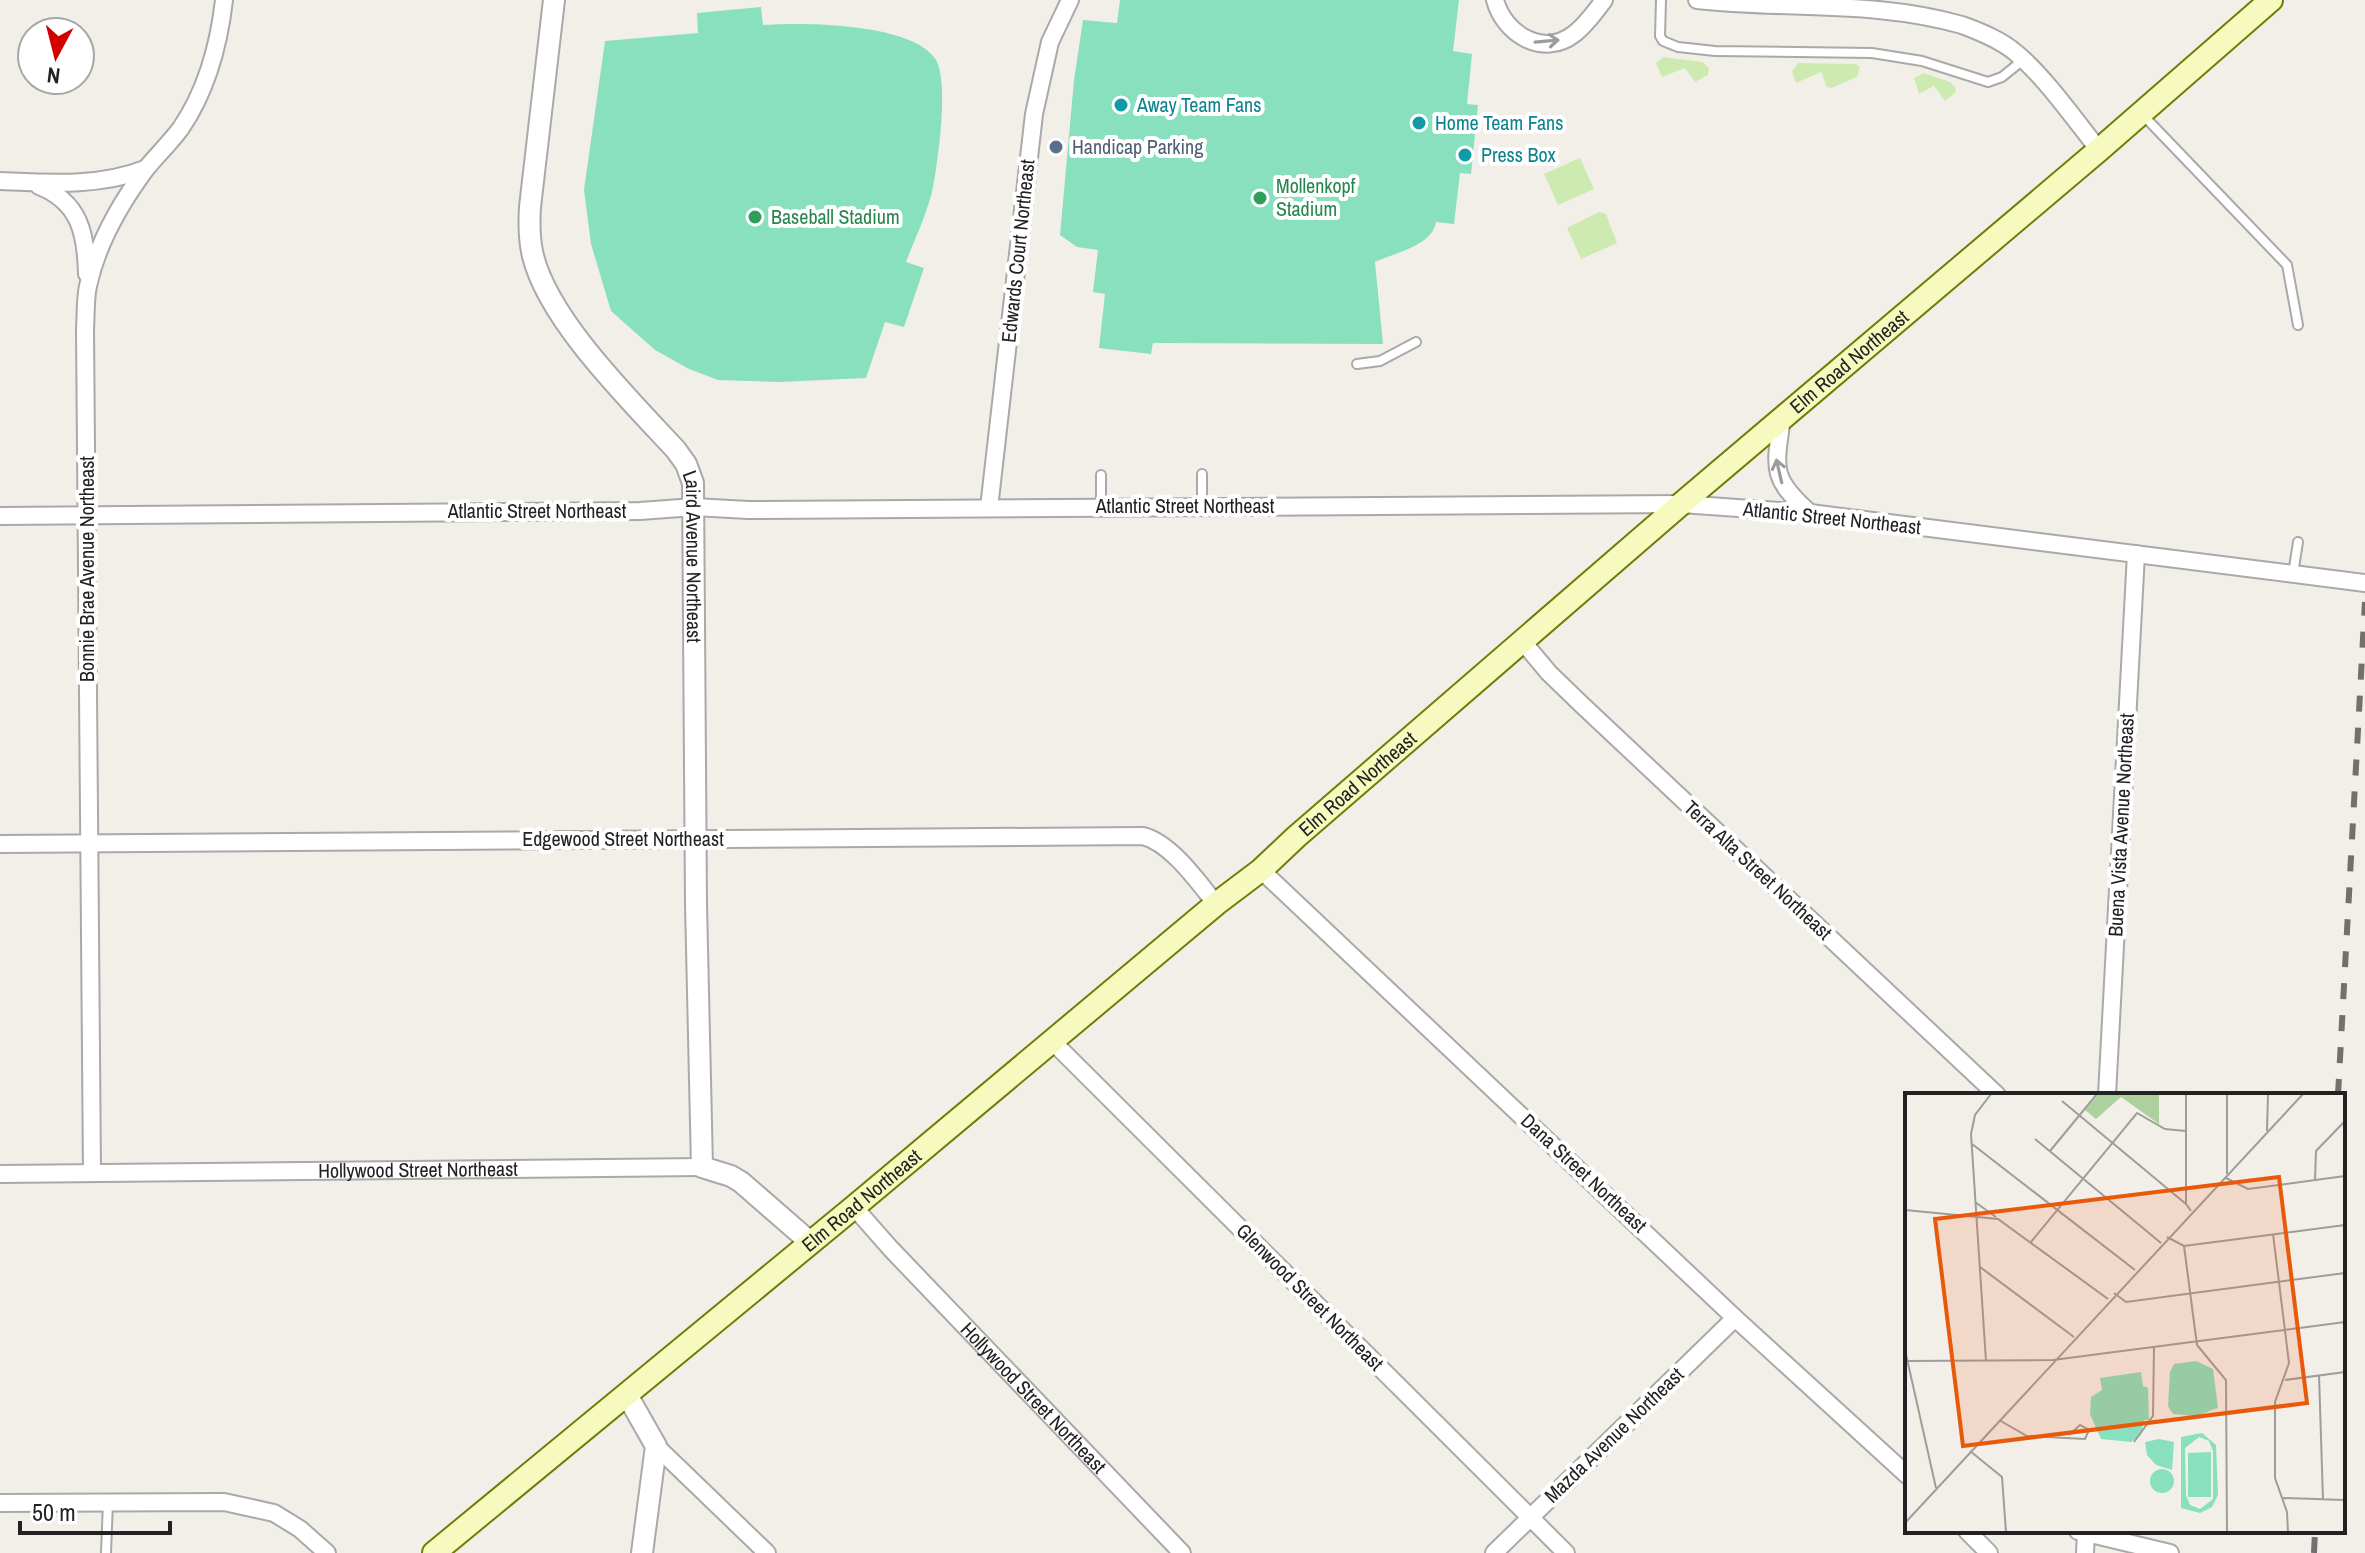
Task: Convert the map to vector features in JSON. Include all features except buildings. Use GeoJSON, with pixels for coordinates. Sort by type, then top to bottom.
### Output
{"type":"FeatureCollection","features":[{"type":"Feature","properties":{"kind":"main road","name":"Elm Road Northeast"},"geometry":{"type":"LineString","coordinates":[[434,1553],[1216,904],[1261,870],[1681,504],[2271,0]]}},
{"type":"Feature","properties":{"kind":"street","name":"Bonnie Brae Avenue Northeast"},"geometry":{"type":"LineString","coordinates":[[92,1173],[85,329],[88,288],[106,236],[123,202],[146,168],[181,127],[202,87],[218,37],[224,0]]}},
{"type":"Feature","properties":{"kind":"street","name":"Laird Avenue Northeast"},"geometry":{"type":"LineString","coordinates":[[554,0],[530,207],[529,227],[534,258],[548,293],[594,359],[686,464],[693,483],[702,1167]]}},
{"type":"Feature","properties":{"kind":"street","name":"Edwards Court Northeast"},"geometry":{"type":"LineString","coordinates":[[989,508],[1034,114],[1050,42],[1070,0]]}},
{"type":"Feature","properties":{"kind":"street"},"geometry":{"type":"LineString","coordinates":[[1495,0],[1505,23],[1519,36],[1537,44],[1572,36],[1604,0]]}},
{"type":"Feature","properties":{"kind":"street"},"geometry":{"type":"LineString","coordinates":[[1697,0],[1896,7],[1937,16],[1979,31],[2008,47],[2023,60],[2099,150]]}},
{"type":"Feature","properties":{"kind":"street"},"geometry":{"type":"LineString","coordinates":[[0,181],[92,182],[122,178],[146,168]]}},
{"type":"Feature","properties":{"kind":"street"},"geometry":{"type":"LineString","coordinates":[[32,183],[52,191],[68,205],[80,224],[86,247],[88,288]]}},
{"type":"Feature","properties":{"kind":"street"},"geometry":{"type":"LineString","coordinates":[[1782,418],[1775,462],[1780,481],[1792,498],[1810,513]]}},
{"type":"Feature","properties":{"kind":"street","name":"Atlantic Street Northeast"},"geometry":{"type":"LineString","coordinates":[[0,516],[640,511],[694,507],[748,510],[1681,504],[1810,513],[2365,583]]}},
{"type":"Feature","properties":{"kind":"street","name":"Buena Vista Avenue Northeast"},"geometry":{"type":"LineString","coordinates":[[2107,1093],[2136,554]]}},
{"type":"Feature","properties":{"kind":"street","name":"Terra Alta Street Northeast"},"geometry":{"type":"LineString","coordinates":[[1523,642],[1580,703],[1995,1093]]}},
{"type":"Feature","properties":{"kind":"street","name":"Edgewood Street Northeast"},"geometry":{"type":"LineString","coordinates":[[0,844],[1143,836],[1156,839],[1216,904]]}},
{"type":"Feature","properties":{"kind":"street","name":"Dana Street Northeast"},"geometry":{"type":"LineString","coordinates":[[1261,870],[1735,1318],[1905,1473]]}},
{"type":"Feature","properties":{"kind":"street","name":"Glenwood Street Northeast"},"geometry":{"type":"LineString","coordinates":[[1053,1042],[1566,1553]]}},
{"type":"Feature","properties":{"kind":"street","name":"Hollywood Street Northeast"},"geometry":{"type":"LineString","coordinates":[[0,1174],[702,1167],[741,1182],[810,1242]]}},
{"type":"Feature","properties":{"kind":"street","name":"Hollywood Street Northeast"},"geometry":{"type":"LineString","coordinates":[[854,1207],[1182,1553]]}},
{"type":"Feature","properties":{"kind":"street","name":"Mazda Avenue Northeast"},"geometry":{"type":"LineString","coordinates":[[1494,1553],[1735,1318]]}},
{"type":"Feature","properties":{"kind":"street"},"geometry":{"type":"LineString","coordinates":[[627,1395],[656,1446],[767,1553]]}},
{"type":"Feature","properties":{"kind":"street"},"geometry":{"type":"LineString","coordinates":[[642,1553],[656,1446]]}},
{"type":"Feature","properties":{"kind":"street"},"geometry":{"type":"LineString","coordinates":[[0,1503],[224,1502],[274,1513],[300,1529],[327,1553]]}},
{"type":"Feature","properties":{"kind":"street"},"geometry":{"type":"LineString","coordinates":[[1969,1533],[1989,1553]]}},
{"type":"Feature","properties":{"kind":"street"},"geometry":{"type":"LineString","coordinates":[[2083,1533],[2085,1553]]}},
{"type":"Feature","properties":{"kind":"street"},"geometry":{"type":"LineString","coordinates":[[2087,1533],[2170,1553]]}},
{"type":"Feature","properties":{"kind":"lane"},"geometry":{"type":"LineString","coordinates":[[1661,0],[1660,36],[1663,41],[1678,47],[1733,52],[1872,53],[1922,61],[1988,82],[2002,77],[2023,60]]}},
{"type":"Feature","properties":{"kind":"lane"},"geometry":{"type":"LineString","coordinates":[[2141,113],[2287,265],[2298,325]]}},
{"type":"Feature","properties":{"kind":"lane"},"geometry":{"type":"LineString","coordinates":[[1357,364],[1380,361],[1416,342]]}},
{"type":"Feature","properties":{"kind":"lane"},"geometry":{"type":"LineString","coordinates":[[1202,474],[1202,506]]}},
{"type":"Feature","properties":{"kind":"lane"},"geometry":{"type":"LineString","coordinates":[[1101,475],[1101,507]]}},
{"type":"Feature","properties":{"kind":"lane"},"geometry":{"type":"LineString","coordinates":[[2293,574],[2298,542]]}},
{"type":"Feature","properties":{"kind":"lane"},"geometry":{"type":"LineString","coordinates":[[106,1553],[108,1502]]}},
{"type":"Feature","properties":{"kind":"green space","name":"Mollenkopf Stadium"},"geometry":{"type":"Polygon","coordinates":[[[1120,0],[1459,0],[1453,51],[1472,54],[1467,104],[1478,105],[1471,174],[1460,173],[1454,224],[1436,222],[1428,237],[1421,242],[1375,262],[1383,344],[1153,343],[1151,354],[1099,348],[1105,294],[1093,292],[1098,250],[1077,247],[1060,235],[1074,80],[1083,20],[1117,23],[1120,0]]]}},
{"type":"Feature","properties":{"kind":"green space","name":"Baseball Stadium"},"geometry":{"type":"Polygon","coordinates":[[[761,7],[763,25],[830,25],[905,38],[924,48],[936,60],[940,71],[941,122],[933,187],[906,262],[924,268],[904,327],[885,322],[866,378],[780,382],[718,380],[689,369],[655,350],[611,311],[591,244],[584,190],[605,41],[698,33],[697,13],[761,7]]]}},
{"type":"Feature","properties":{"kind":"green space"},"geometry":{"type":"Polygon","coordinates":[[[1663,57],[1703,62],[1709,68],[1708,75],[1695,82],[1685,68],[1662,77],[1656,63],[1663,57]]]}},
{"type":"Feature","properties":{"kind":"green space"},"geometry":{"type":"Polygon","coordinates":[[[1798,63],[1856,64],[1860,67],[1857,77],[1831,88],[1827,87],[1821,72],[1796,83],[1792,71],[1798,63]]]}},
{"type":"Feature","properties":{"kind":"green space"},"geometry":{"type":"Polygon","coordinates":[[[1924,73],[1950,82],[1956,88],[1955,93],[1945,101],[1934,86],[1919,94],[1914,78],[1924,73]]]}},
{"type":"Feature","properties":{"kind":"green space"},"geometry":{"type":"Polygon","coordinates":[[[1580,158],[1594,189],[1558,205],[1544,174],[1580,158]]]}},
{"type":"Feature","properties":{"kind":"green space"},"geometry":{"type":"Polygon","coordinates":[[[1599,212],[1606,214],[1617,243],[1581,259],[1567,228],[1599,212]]]}},
{"type":"Feature","properties":{"kind":"railway"},"geometry":{"type":"LineString","coordinates":[[2338,1093],[2365,602]]}},
{"type":"Feature","properties":{"kind":"railway"},"geometry":{"type":"LineString","coordinates":[[2314,1553],[2315,1533]]}},
{"type":"Feature","properties":{"kind":"place","name":"Away Team Fans"},"geometry":{"type":"Point","coordinates":[1121,105]}},
{"type":"Feature","properties":{"kind":"place","name":"Home Team Fans"},"geometry":{"type":"Point","coordinates":[1419,123]}},
{"type":"Feature","properties":{"kind":"place","name":"Handicap Parking"},"geometry":{"type":"Point","coordinates":[1056,147]}},
{"type":"Feature","properties":{"kind":"place","name":"Press Box"},"geometry":{"type":"Point","coordinates":[1465,155]}},
{"type":"Feature","properties":{"kind":"place","name":"Mollenkopf Stadium"},"geometry":{"type":"Point","coordinates":[1260,198]}},
{"type":"Feature","properties":{"kind":"place","name":"Baseball Stadium"},"geometry":{"type":"Point","coordinates":[755,217]}}]}
